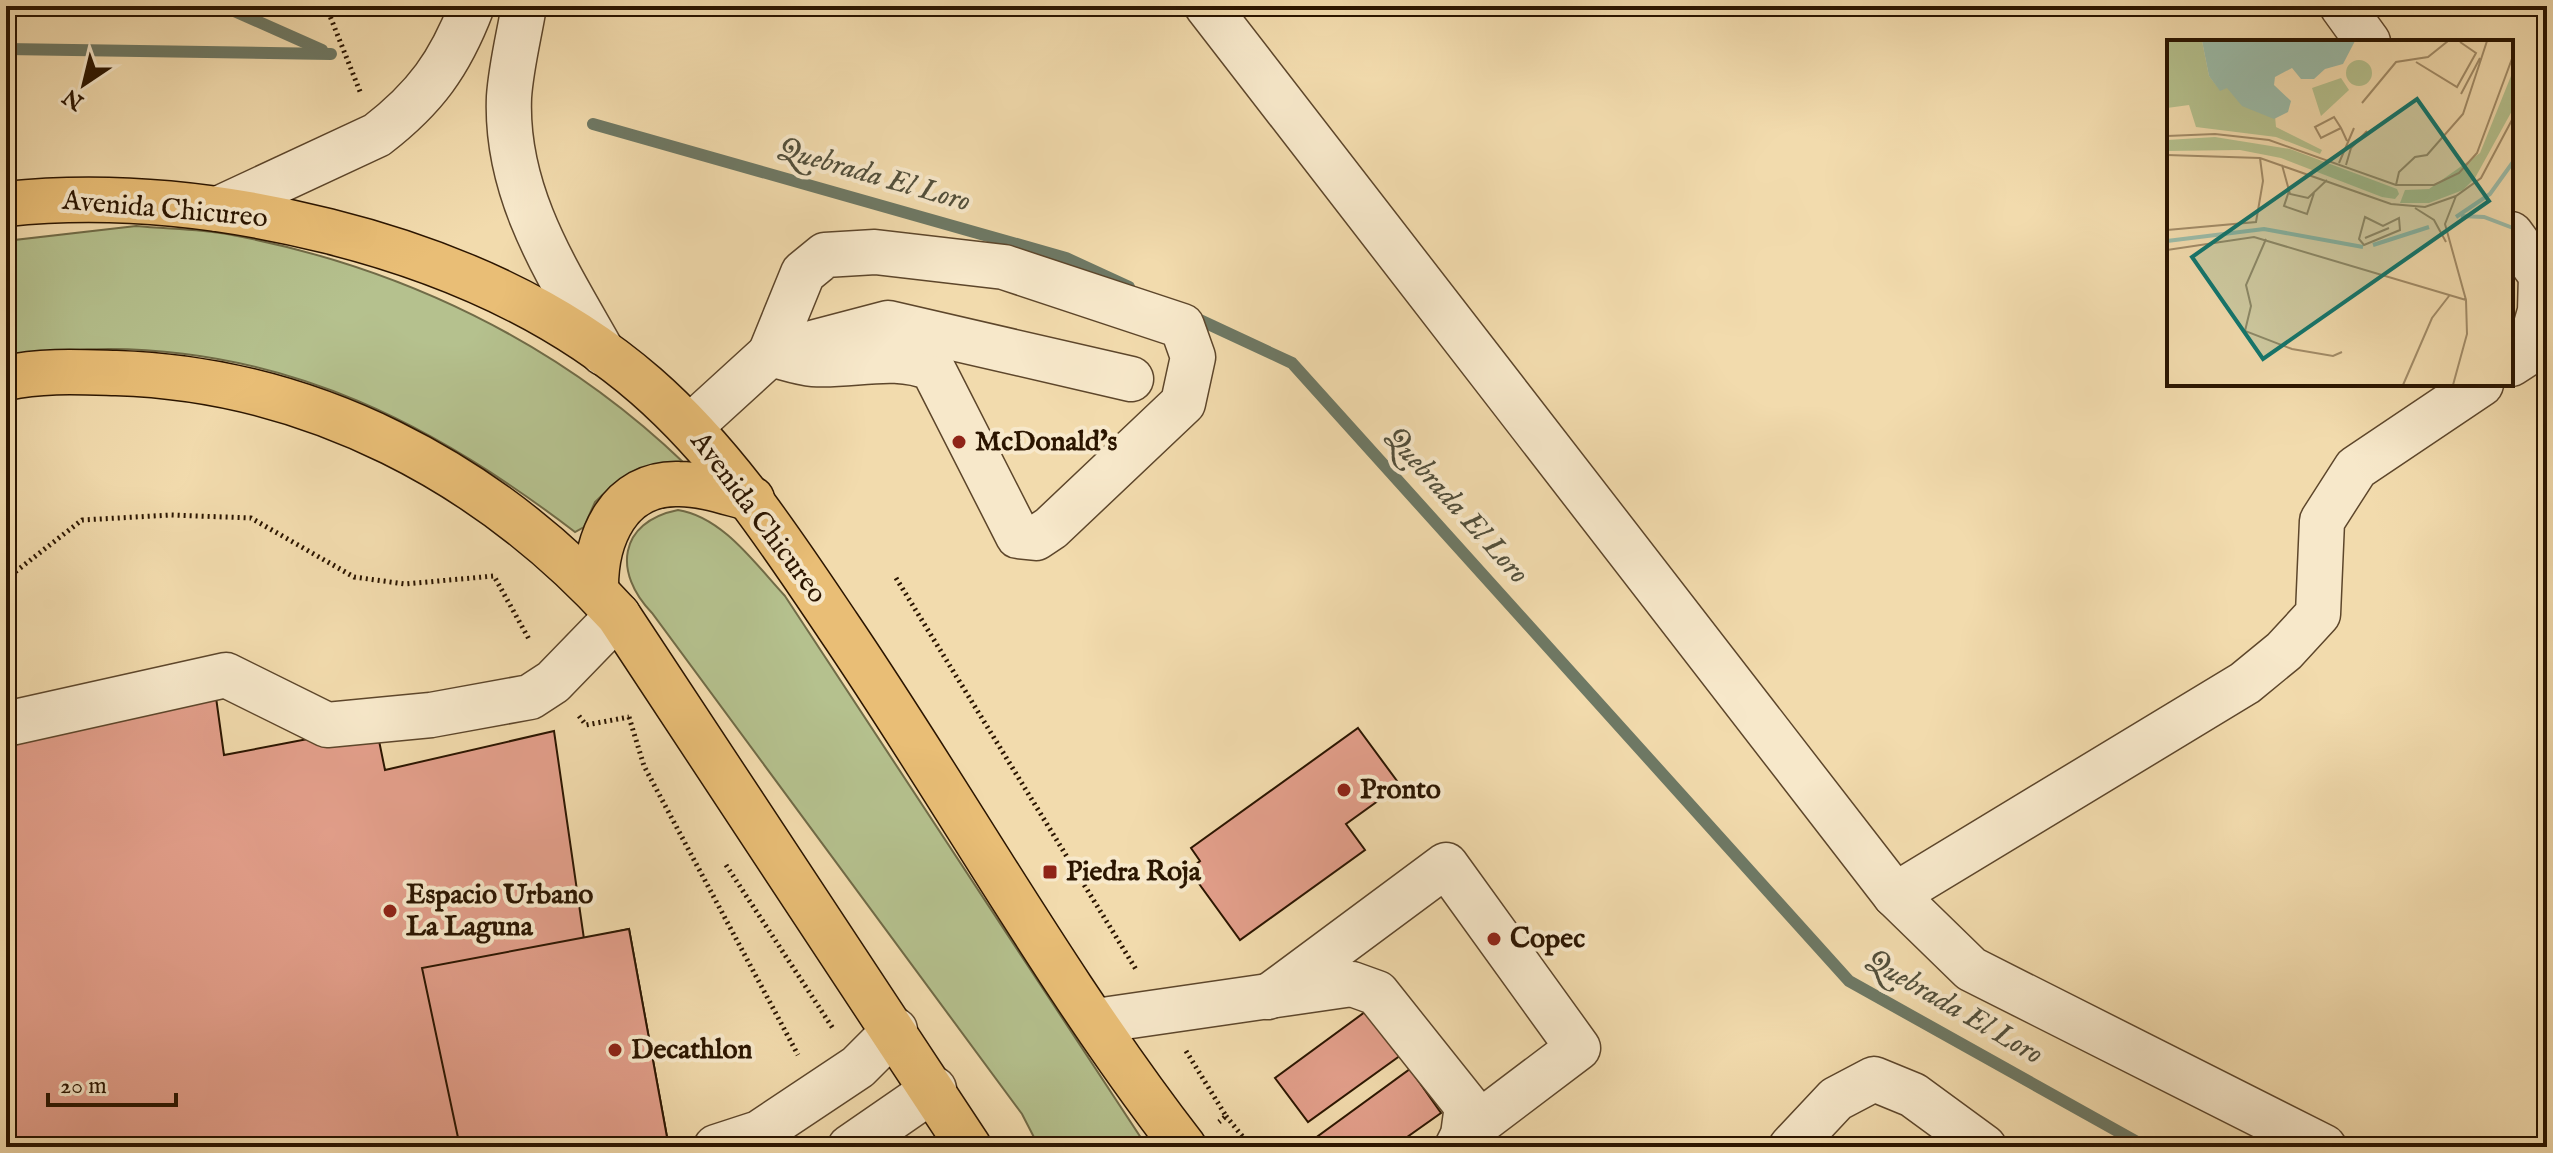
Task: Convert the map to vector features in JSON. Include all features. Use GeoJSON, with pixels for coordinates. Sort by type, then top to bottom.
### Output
{"type":"FeatureCollection","features":[{"type":"Feature","properties":{"kind":"main road","name":"Avenida Chicureo"},"geometry":{"type":"LineString","coordinates":[[6,204],[94,202],[218,209],[355,238],[460,272],[546,315],[603,353],[690,427],[752,499],[858,655],[1096,1021],[1200,1135]]}},
{"type":"Feature","properties":{"kind":"main road"},"geometry":{"type":"LineString","coordinates":[[6,378],[77,372],[142,374],[206,382],[331,415],[391,441],[470,486],[544,540],[607,603],[895,1030],[969,1147]]}},
{"type":"Feature","properties":{"kind":"main road"},"geometry":{"type":"LineString","coordinates":[[607,603],[596,566],[602,537],[615,514],[635,496],[649,489],[679,484],[752,499]]}},
{"type":"Feature","properties":{"kind":"street"},"geometry":{"type":"LineString","coordinates":[[218,209],[377,135],[417,103],[436,79],[472,6]]}},
{"type":"Feature","properties":{"kind":"street"},"geometry":{"type":"LineString","coordinates":[[524,6],[509,100],[511,146],[519,182],[541,242],[603,353]]}},
{"type":"Feature","properties":{"kind":"street"},"geometry":{"type":"LineString","coordinates":[[1207,6],[1895,895],[1971,969],[2324,1147]]}},
{"type":"Feature","properties":{"kind":"street"},"geometry":{"type":"LineString","coordinates":[[2342,6],[2367,40]]}},
{"type":"Feature","properties":{"kind":"street"},"geometry":{"type":"LineString","coordinates":[[2513,237],[2541,275],[2540,311],[2528,353],[2513,363]]}},
{"type":"Feature","properties":{"kind":"street"},"geometry":{"type":"LineString","coordinates":[[690,427],[770,354],[803,273],[825,255],[875,252],[1004,267],[1182,326],[1193,357],[1183,403],[1036,538],[1018,536],[933,369],[922,364],[874,361],[812,364],[770,354]]}},
{"type":"Feature","properties":{"kind":"street"},"geometry":{"type":"LineString","coordinates":[[770,354],[888,323],[1131,379]]}},
{"type":"Feature","properties":{"kind":"street"},"geometry":{"type":"LineString","coordinates":[[1895,895],[2245,683],[2284,651],[2318,614],[2322,521],[2356,468],[2478,386]]}},
{"type":"Feature","properties":{"kind":"street"},"geometry":{"type":"LineString","coordinates":[[6,724],[226,675],[327,725],[431,715],[530,697],[553,682],[607,603]]}},
{"type":"Feature","properties":{"kind":"street"},"geometry":{"type":"LineString","coordinates":[[1268,997],[1446,865],[1578,1048],[1460,1141]]}},
{"type":"Feature","properties":{"kind":"street"},"geometry":{"type":"LineString","coordinates":[[1096,1021],[1352,984],[1377,993],[1467,1106],[1460,1141]]}},
{"type":"Feature","properties":{"kind":"street"},"geometry":{"type":"LineString","coordinates":[[716,1147],[759,1133],[818,1090],[858,1067],[895,1030]]}},
{"type":"Feature","properties":{"kind":"street"},"geometry":{"type":"LineString","coordinates":[[1791,1147],[1836,1099],[1874,1079],[1913,1095],[1984,1147]]}},
{"type":"Feature","properties":{"kind":"street"},"geometry":{"type":"LineString","coordinates":[[850,1147],[934,1089]]}},
{"type":"Feature","properties":{"kind":"path"},"geometry":{"type":"LineString","coordinates":[[326,6],[377,135]]}},
{"type":"Feature","properties":{"kind":"path"},"geometry":{"type":"LineString","coordinates":[[6,579],[82,520],[171,515],[251,518],[354,577],[405,584],[494,576],[553,682],[586,725],[629,717]]}},
{"type":"Feature","properties":{"kind":"path"},"geometry":{"type":"LineString","coordinates":[[896,578],[1226,1116],[1251,1147]]}},
{"type":"Feature","properties":{"kind":"path"},"geometry":{"type":"LineString","coordinates":[[629,717],[646,743]]}},
{"type":"Feature","properties":{"kind":"path"},"geometry":{"type":"LineString","coordinates":[[629,717],[644,766],[818,1090]]}},
{"type":"Feature","properties":{"kind":"path"},"geometry":{"type":"LineString","coordinates":[[722,859],[858,1067]]}},
{"type":"Feature","properties":{"kind":"path"},"geometry":{"type":"LineString","coordinates":[[1200,1135],[1226,1116]]}},
{"type":"Feature","properties":{"kind":"green space"},"geometry":{"type":"Polygon","coordinates":[[[136,226],[216,232],[291,248],[354,266],[414,289],[473,315],[530,346],[584,381],[684,463],[641,470],[615,483],[595,502],[584,527],[575,532],[469,458],[414,427],[299,379],[238,363],[175,353],[109,349],[6,355],[6,241],[136,226]]]}},
{"type":"Feature","properties":{"kind":"green space"},"geometry":{"type":"Polygon","coordinates":[[[678,510],[694,514],[724,532],[785,596],[1147,1147],[1039,1147],[1022,1114],[639,598],[627,566],[633,537],[658,516],[678,510]]]}},
{"type":"Feature","properties":{"kind":"building","name":"Espacio Urbano La Laguna"},"geometry":{"type":"Polygon","coordinates":[[[214,683],[224,755],[376,726],[385,770],[554,731],[584,939],[629,929],[667,1137],[606,1147],[6,1147],[6,733],[214,683]]]}},
{"type":"Feature","properties":{"kind":"building"},"geometry":{"type":"Polygon","coordinates":[[[1358,728],[1400,785],[1346,824],[1365,850],[1240,940],[1189,870],[1200,861],[1191,848],[1358,728]]]}},
{"type":"Feature","properties":{"kind":"building"},"geometry":{"type":"Polygon","coordinates":[[[629,929],[667,1137],[606,1147],[460,1147],[422,968],[629,929]]]}},
{"type":"Feature","properties":{"kind":"building"},"geometry":{"type":"Polygon","coordinates":[[[1369,1009],[1401,1055],[1308,1122],[1275,1078],[1369,1009]]]}},
{"type":"Feature","properties":{"kind":"building"},"geometry":{"type":"Polygon","coordinates":[[[1410,1069],[1441,1113],[1393,1147],[1320,1147],[1314,1139],[1410,1069]]]}},
{"type":"Feature","properties":{"kind":"waterway","name":"Quebrada El Loro"},"geometry":{"type":"LineString","coordinates":[[223,6],[322,50]]}},
{"type":"Feature","properties":{"kind":"waterway"},"geometry":{"type":"LineString","coordinates":[[6,49],[331,54]]}},
{"type":"Feature","properties":{"kind":"waterway","name":"Quebrada El Loro"},"geometry":{"type":"LineString","coordinates":[[593,124],[1066,258],[1129,287]]}},
{"type":"Feature","properties":{"kind":"waterway","name":"Quebrada El Loro"},"geometry":{"type":"LineString","coordinates":[[1189,315],[1292,363],[1849,981],[2146,1147]]}},
{"type":"Feature","properties":{"kind":"place","name":"McDonald's"},"geometry":{"type":"Point","coordinates":[959,442]}},
{"type":"Feature","properties":{"kind":"place","name":"Pronto"},"geometry":{"type":"Point","coordinates":[1344,790]}},
{"type":"Feature","properties":{"kind":"place","name":"Piedra Roja"},"geometry":{"type":"Point","coordinates":[1050,872]}},
{"type":"Feature","properties":{"kind":"place","name":"Espacio Urbano La Laguna"},"geometry":{"type":"Point","coordinates":[390,911]}},
{"type":"Feature","properties":{"kind":"place","name":"Copec"},"geometry":{"type":"Point","coordinates":[1494,939]}},
{"type":"Feature","properties":{"kind":"place","name":"Decathlon"},"geometry":{"type":"Point","coordinates":[615,1050]}}]}
